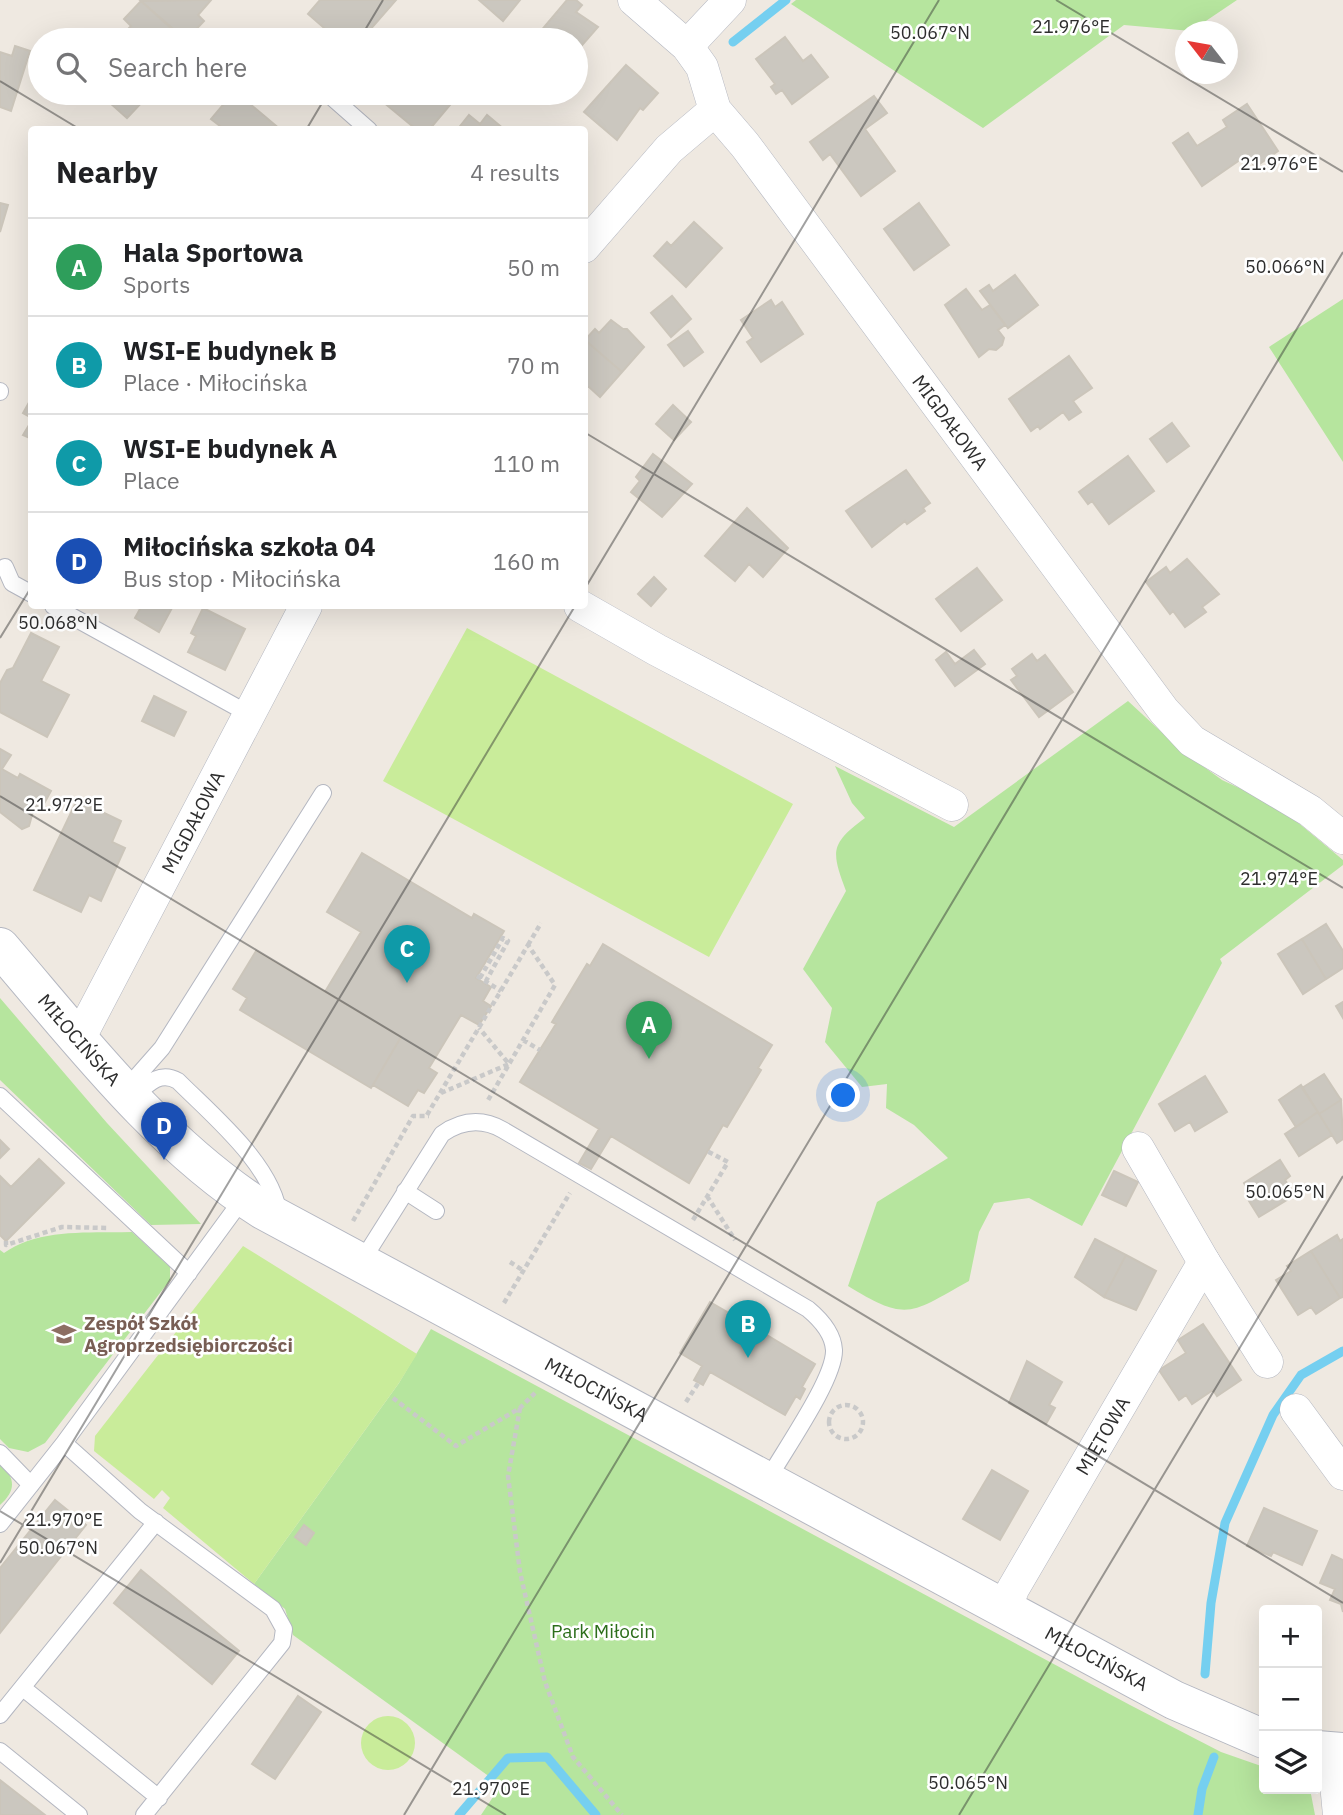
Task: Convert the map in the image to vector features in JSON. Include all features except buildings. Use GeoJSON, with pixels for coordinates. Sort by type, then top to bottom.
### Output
{"type":"FeatureCollection","features":[{"type":"Feature","properties":{"kind":"street"},"geometry":{"type":"LineString","coordinates":[[588,242],[669,149],[715,110],[702,67],[687,46],[634,0]]}},
{"type":"Feature","properties":{"kind":"street"},"geometry":{"type":"LineString","coordinates":[[687,46],[730,0]]}},
{"type":"Feature","properties":{"kind":"street","name":"MIGDAŁOWA"},"geometry":{"type":"LineString","coordinates":[[715,110],[745,145],[1164,711],[1192,741],[1310,811],[1343,838]]}},
{"type":"Feature","properties":{"kind":"street","name":"MIGDAŁOWA"},"geometry":{"type":"LineString","coordinates":[[79,1039],[304,609]]}},
{"type":"Feature","properties":{"kind":"street"},"geometry":{"type":"LineString","coordinates":[[585,609],[657,650],[953,805]]}},
{"type":"Feature","properties":{"kind":"street","name":"MIŁOCIŃSKA"},"geometry":{"type":"LineString","coordinates":[[0,947],[129,1094],[184,1149],[244,1198],[360,1264],[1174,1700],[1259,1737]]}},
{"type":"Feature","properties":{"kind":"street"},"geometry":{"type":"LineString","coordinates":[[1138,1148],[1203,1262],[1267,1362]]}},
{"type":"Feature","properties":{"kind":"street","name":"MIĘTOWA"},"geometry":{"type":"LineString","coordinates":[[1005,1610],[1013,1589],[1203,1262]]}},
{"type":"Feature","properties":{"kind":"street"},"geometry":{"type":"LineString","coordinates":[[1296,1410],[1343,1474]]}},
{"type":"Feature","properties":{"kind":"street"},"geometry":{"type":"LineString","coordinates":[[1331,1751],[1339,1815]]}},
{"type":"Feature","properties":{"kind":"lane"},"geometry":{"type":"LineString","coordinates":[[341,105],[364,126]]}},
{"type":"Feature","properties":{"kind":"lane"},"geometry":{"type":"LineString","coordinates":[[5,567],[12,583],[28,592]]}},
{"type":"Feature","properties":{"kind":"lane"},"geometry":{"type":"LineString","coordinates":[[58,609],[249,714]]}},
{"type":"Feature","properties":{"kind":"lane"},"geometry":{"type":"LineString","coordinates":[[129,1094],[162,1048],[323,793]]}},
{"type":"Feature","properties":{"kind":"lane"},"geometry":{"type":"LineString","coordinates":[[129,1094],[160,1077],[170,1076],[178,1081],[267,1177],[278,1197],[279,1219]]}},
{"type":"Feature","properties":{"kind":"lane"},"geometry":{"type":"LineString","coordinates":[[0,1097],[189,1273]]}},
{"type":"Feature","properties":{"kind":"lane"},"geometry":{"type":"LineString","coordinates":[[360,1264],[442,1134],[456,1125],[475,1121],[503,1130],[808,1309],[830,1335],[834,1350],[828,1377],[766,1482]]}},
{"type":"Feature","properties":{"kind":"lane"},"geometry":{"type":"LineString","coordinates":[[405,1191],[436,1211]]}},
{"type":"Feature","properties":{"kind":"lane"},"geometry":{"type":"LineString","coordinates":[[0,1524],[64,1443],[244,1198]]}},
{"type":"Feature","properties":{"kind":"lane"},"geometry":{"type":"LineString","coordinates":[[64,1443],[156,1522],[274,1609],[284,1629],[282,1643],[144,1815]]}},
{"type":"Feature","properties":{"kind":"lane"},"geometry":{"type":"LineString","coordinates":[[0,1453],[31,1485]]}},
{"type":"Feature","properties":{"kind":"lane"},"geometry":{"type":"LineString","coordinates":[[0,1715],[156,1522]]}},
{"type":"Feature","properties":{"kind":"lane"},"geometry":{"type":"LineString","coordinates":[[23,1688],[159,1798]]}},
{"type":"Feature","properties":{"kind":"lane"},"geometry":{"type":"LineString","coordinates":[[0,1751],[79,1815]]}},
{"type":"Feature","properties":{"kind":"path"},"geometry":{"type":"LineString","coordinates":[[350,1225],[413,1116],[427,1115],[541,923]]}},
{"type":"Feature","properties":{"kind":"path"},"geometry":{"type":"LineString","coordinates":[[486,981],[508,941],[503,938],[479,977],[501,991]]}},
{"type":"Feature","properties":{"kind":"path"},"geometry":{"type":"LineString","coordinates":[[484,1106],[555,985],[528,945]]}},
{"type":"Feature","properties":{"kind":"path"},"geometry":{"type":"LineString","coordinates":[[479,1027],[509,1065]]}},
{"type":"Feature","properties":{"kind":"path"},"geometry":{"type":"LineString","coordinates":[[523,1040],[540,1050]]}},
{"type":"Feature","properties":{"kind":"path"},"geometry":{"type":"LineString","coordinates":[[440,1093],[509,1065]]}},
{"type":"Feature","properties":{"kind":"path"},"geometry":{"type":"LineString","coordinates":[[702,1205],[728,1162],[708,1151]]}},
{"type":"Feature","properties":{"kind":"path"},"geometry":{"type":"LineString","coordinates":[[500,1309],[580,1176]]}},
{"type":"Feature","properties":{"kind":"path"},"geometry":{"type":"LineString","coordinates":[[6,1241],[6,1245],[62,1227],[140,1228]]}},
{"type":"Feature","properties":{"kind":"path"},"geometry":{"type":"LineString","coordinates":[[510,1262],[524,1270]]}},
{"type":"Feature","properties":{"kind":"path"},"geometry":{"type":"LineString","coordinates":[[683,1407],[699,1382]]}},
{"type":"Feature","properties":{"kind":"path"},"geometry":{"type":"LineString","coordinates":[[393,1398],[456,1446],[520,1408],[537,1391]]}},
{"type":"Feature","properties":{"kind":"path"},"geometry":{"type":"LineString","coordinates":[[841,1406],[852,1406],[862,1415],[863,1426],[856,1437],[843,1439],[833,1433],[830,1417],[841,1406]]}},
{"type":"Feature","properties":{"kind":"path"},"geometry":{"type":"LineString","coordinates":[[520,1408],[508,1476],[520,1572],[544,1682],[573,1757],[622,1815]]}},
{"type":"Feature","properties":{"kind":"green space"},"geometry":{"type":"Polygon","coordinates":[[[796,0],[1237,0],[1206,21],[1175,21],[1175,30],[1124,25],[983,128],[791,4],[796,0]]]}},
{"type":"Feature","properties":{"kind":"green space"},"geometry":{"type":"Polygon","coordinates":[[[1343,299],[1343,462],[1269,347],[1343,299]]]}},
{"type":"Feature","properties":{"kind":"green space"},"geometry":{"type":"Polygon","coordinates":[[[467,628],[793,804],[709,957],[383,781],[467,628]]]}},
{"type":"Feature","properties":{"kind":"green space"},"geometry":{"type":"Polygon","coordinates":[[[1128,701],[1182,751],[1222,780],[1278,806],[1343,860],[1343,865],[1220,959],[1222,963],[1082,1226],[1029,1198],[994,1203],[979,1232],[969,1281],[921,1306],[897,1309],[884,1305],[848,1286],[877,1202],[948,1158],[914,1125],[886,1108],[887,1084],[862,1087],[825,1042],[832,1008],[803,969],[846,891],[836,857],[837,849],[845,835],[865,818],[852,803],[835,766],[954,827],[1128,701]]]}},
{"type":"Feature","properties":{"kind":"green space"},"geometry":{"type":"Polygon","coordinates":[[[0,998],[107,1123],[201,1224],[151,1225],[0,1080],[0,998]]]}},
{"type":"Feature","properties":{"kind":"green space"},"geometry":{"type":"Polygon","coordinates":[[[83,1232],[132,1232],[170,1267],[170,1280],[45,1443],[28,1452],[9,1448],[0,1439],[0,1250],[4,1253],[33,1239],[49,1236],[83,1232]]]}},
{"type":"Feature","properties":{"kind":"green space"},"geometry":{"type":"Polygon","coordinates":[[[243,1246],[417,1354],[254,1584],[163,1508],[170,1498],[162,1490],[154,1499],[94,1451],[95,1436],[243,1246]]]}},
{"type":"Feature","properties":{"kind":"green space","name":"Park Miłocin"},"geometry":{"type":"Polygon","coordinates":[[[431,1329],[1130,1705],[1221,1752],[1259,1765],[1259,1794],[1311,1794],[1315,1815],[481,1815],[501,1785],[293,1635],[285,1609],[254,1584],[399,1383],[431,1329]]]}},
{"type":"Feature","properties":{"kind":"green space"},"geometry":{"type":"Polygon","coordinates":[[[0,1463],[9,1474],[12,1484],[9,1494],[0,1505],[0,1463]]]}},
{"type":"Feature","properties":{"kind":"green space"},"geometry":{"type":"Polygon","coordinates":[[[393,1716],[403,1720],[411,1728],[415,1743],[411,1758],[403,1766],[383,1770],[373,1766],[365,1758],[361,1738],[365,1728],[373,1720],[393,1716]]]}},
{"type":"Feature","properties":{"kind":"waterway"},"geometry":{"type":"LineString","coordinates":[[733,42],[786,0]]}},
{"type":"Feature","properties":{"kind":"waterway"},"geometry":{"type":"LineString","coordinates":[[1205,1674],[1211,1603],[1225,1523],[1273,1415],[1301,1375],[1343,1351]]}},
{"type":"Feature","properties":{"kind":"waterway"},"geometry":{"type":"LineString","coordinates":[[459,1815],[508,1758],[547,1757],[596,1815]]}},
{"type":"Feature","properties":{"kind":"waterway"},"geometry":{"type":"LineString","coordinates":[[1198,1815],[1202,1789],[1214,1757]]}},
{"type":"Feature","properties":{"kind":"place","name":"WSI-E budynek A"},"geometry":{"type":"Point","coordinates":[407,983]}},
{"type":"Feature","properties":{"kind":"place","name":"Hala Sportowa"},"geometry":{"type":"Point","coordinates":[649,1059]}},
{"type":"Feature","properties":{"kind":"place","name":"Miłocińska szkoła 04"},"geometry":{"type":"Point","coordinates":[164,1160]}},
{"type":"Feature","properties":{"kind":"place","name":"Zespół Szkół Agroprzedsiębiorczości"},"geometry":{"type":"Point","coordinates":[64,1334]}},
{"type":"Feature","properties":{"kind":"place","name":"WSI-E budynek B"},"geometry":{"type":"Point","coordinates":[748,1358]}}]}
